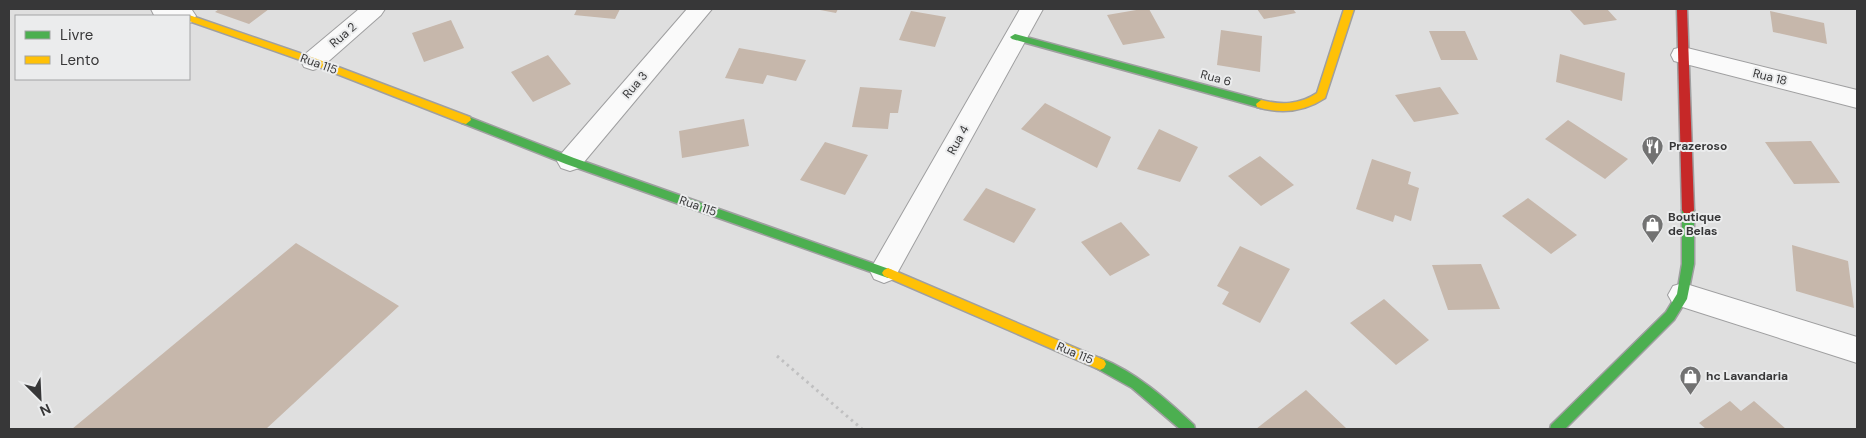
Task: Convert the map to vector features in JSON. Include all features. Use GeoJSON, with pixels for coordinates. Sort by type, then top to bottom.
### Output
{"type":"FeatureCollection","features":[{"type":"Feature","properties":{"kind":"street"},"geometry":{"type":"LineString","coordinates":[[162,9],[181,15]]}},
{"type":"Feature","properties":{"kind":"street","name":"Rua 2"},"geometry":{"type":"LineString","coordinates":[[313,61],[373,9]]}},
{"type":"Feature","properties":{"kind":"street","name":"Rua 3"},"geometry":{"type":"LineString","coordinates":[[570,161],[700,9]]}},
{"type":"Feature","properties":{"kind":"street","name":"Rua 4"},"geometry":{"type":"LineString","coordinates":[[884,271],[1031,9]]}},
{"type":"Feature","properties":{"kind":"street","name":"Rua 6"},"geometry":{"type":"LineString","coordinates":[[1015,37],[1268,106],[1290,108],[1309,104],[1321,95],[1349,9]]}},
{"type":"Feature","properties":{"kind":"street"},"geometry":{"type":"LineString","coordinates":[[1556,429],[1670,316],[1683,295],[1688,264],[1688,236],[1682,9]]}},
{"type":"Feature","properties":{"kind":"street","name":"Rua 115"},"geometry":{"type":"LineString","coordinates":[[190,18],[313,61],[570,161],[884,271],[1110,368],[1159,401],[1189,429]]}},
{"type":"Feature","properties":{"kind":"street","name":"Rua 18"},"geometry":{"type":"LineString","coordinates":[[1683,55],[1857,99]]}},
{"type":"Feature","properties":{"kind":"street"},"geometry":{"type":"LineString","coordinates":[[1683,295],[1857,350]]}},
{"type":"Feature","properties":{"kind":"path"},"geometry":{"type":"LineString","coordinates":[[777,356],[862,429]]}},
{"type":"Feature","properties":{"kind":"building"},"geometry":{"type":"Polygon","coordinates":[[[219,9],[269,9],[249,24],[215,12],[219,9]]]}},
{"type":"Feature","properties":{"kind":"building"},"geometry":{"type":"Polygon","coordinates":[[[577,9],[620,9],[615,19],[574,15],[577,9]]]}},
{"type":"Feature","properties":{"kind":"building"},"geometry":{"type":"Polygon","coordinates":[[[815,9],[838,9],[836,13],[815,9]]]}},
{"type":"Feature","properties":{"kind":"building"},"geometry":{"type":"Polygon","coordinates":[[[1149,9],[1165,38],[1123,45],[1107,15],[1149,9]]]}},
{"type":"Feature","properties":{"kind":"building"},"geometry":{"type":"Polygon","coordinates":[[[1257,9],[1293,9],[1296,13],[1264,19],[1257,9]]]}},
{"type":"Feature","properties":{"kind":"building"},"geometry":{"type":"Polygon","coordinates":[[[1569,9],[1607,9],[1617,20],[1584,25],[1569,9]]]}},
{"type":"Feature","properties":{"kind":"building"},"geometry":{"type":"Polygon","coordinates":[[[911,11],[946,17],[935,47],[899,40],[911,11]]]}},
{"type":"Feature","properties":{"kind":"building"},"geometry":{"type":"Polygon","coordinates":[[[1770,11],[1824,23],[1827,44],[1773,32],[1770,11]]]}},
{"type":"Feature","properties":{"kind":"building"},"geometry":{"type":"Polygon","coordinates":[[[451,20],[464,48],[424,62],[412,33],[451,20]]]}},
{"type":"Feature","properties":{"kind":"building"},"geometry":{"type":"Polygon","coordinates":[[[1221,30],[1262,36],[1260,72],[1217,65],[1221,30]]]}},
{"type":"Feature","properties":{"kind":"building"},"geometry":{"type":"Polygon","coordinates":[[[1429,31],[1465,31],[1478,60],[1441,60],[1429,31]]]}},
{"type":"Feature","properties":{"kind":"building"},"geometry":{"type":"Polygon","coordinates":[[[739,48],[806,60],[796,81],[767,75],[763,84],[725,78],[739,48]]]}},
{"type":"Feature","properties":{"kind":"building"},"geometry":{"type":"Polygon","coordinates":[[[1560,54],[1625,73],[1622,101],[1556,82],[1560,54]]]}},
{"type":"Feature","properties":{"kind":"building"},"geometry":{"type":"Polygon","coordinates":[[[548,55],[571,84],[533,102],[511,72],[548,55]]]}},
{"type":"Feature","properties":{"kind":"building"},"geometry":{"type":"Polygon","coordinates":[[[860,87],[902,90],[898,113],[890,113],[888,129],[852,127],[860,87]]]}},
{"type":"Feature","properties":{"kind":"building"},"geometry":{"type":"Polygon","coordinates":[[[1440,87],[1459,114],[1414,122],[1395,95],[1440,87]]]}},
{"type":"Feature","properties":{"kind":"building"},"geometry":{"type":"Polygon","coordinates":[[[1045,103],[1111,137],[1097,168],[1021,129],[1045,103]]]}},
{"type":"Feature","properties":{"kind":"building"},"geometry":{"type":"Polygon","coordinates":[[[744,119],[749,146],[682,158],[679,131],[744,119]]]}},
{"type":"Feature","properties":{"kind":"building"},"geometry":{"type":"Polygon","coordinates":[[[1568,120],[1628,159],[1605,179],[1545,139],[1568,120]]]}},
{"type":"Feature","properties":{"kind":"building"},"geometry":{"type":"Polygon","coordinates":[[[1159,129],[1198,147],[1180,182],[1137,169],[1159,129]]]}},
{"type":"Feature","properties":{"kind":"building"},"geometry":{"type":"Polygon","coordinates":[[[1811,141],[1840,183],[1794,184],[1765,142],[1811,141]]]}},
{"type":"Feature","properties":{"kind":"building"},"geometry":{"type":"Polygon","coordinates":[[[825,142],[868,155],[845,195],[800,180],[825,142]]]}},
{"type":"Feature","properties":{"kind":"building"},"geometry":{"type":"Polygon","coordinates":[[[1260,156],[1294,185],[1261,206],[1228,176],[1260,156]]]}},
{"type":"Feature","properties":{"kind":"building"},"geometry":{"type":"Polygon","coordinates":[[[1372,159],[1411,172],[1408,184],[1419,188],[1411,221],[1395,215],[1393,222],[1356,209],[1372,159]]]}},
{"type":"Feature","properties":{"kind":"building"},"geometry":{"type":"Polygon","coordinates":[[[986,188],[1036,209],[1014,243],[963,220],[986,188]]]}},
{"type":"Feature","properties":{"kind":"building"},"geometry":{"type":"Polygon","coordinates":[[[1528,198],[1577,235],[1551,254],[1502,216],[1528,198]]]}},
{"type":"Feature","properties":{"kind":"building"},"geometry":{"type":"Polygon","coordinates":[[[1121,222],[1150,255],[1110,276],[1081,242],[1121,222]]]}},
{"type":"Feature","properties":{"kind":"building"},"geometry":{"type":"Polygon","coordinates":[[[296,243],[399,306],[266,429],[72,429],[296,243]]]}},
{"type":"Feature","properties":{"kind":"building"},"geometry":{"type":"Polygon","coordinates":[[[1792,245],[1848,261],[1854,308],[1796,291],[1792,245]]]}},
{"type":"Feature","properties":{"kind":"building"},"geometry":{"type":"Polygon","coordinates":[[[1240,246],[1290,269],[1260,323],[1222,304],[1229,292],[1217,286],[1240,246]]]}},
{"type":"Feature","properties":{"kind":"building"},"geometry":{"type":"Polygon","coordinates":[[[1481,264],[1500,309],[1448,310],[1432,265],[1481,264]]]}},
{"type":"Feature","properties":{"kind":"building"},"geometry":{"type":"Polygon","coordinates":[[[1384,299],[1429,340],[1396,365],[1350,323],[1384,299]]]}},
{"type":"Feature","properties":{"kind":"building"},"geometry":{"type":"Polygon","coordinates":[[[1306,390],[1347,429],[1256,429],[1306,390]]]}},
{"type":"Feature","properties":{"kind":"building"},"geometry":{"type":"Polygon","coordinates":[[[1730,401],[1741,411],[1754,401],[1786,429],[1706,429],[1699,423],[1730,401]]]}},
{"type":"Feature","properties":{"kind":"traffic: fast"},"geometry":{"type":"LineString","coordinates":[[1015,37],[1261,104]]}},
{"type":"Feature","properties":{"kind":"traffic: fast"},"geometry":{"type":"LineString","coordinates":[[466,120],[570,161],[888,273]]}},
{"type":"Feature","properties":{"kind":"traffic: fast"},"geometry":{"type":"LineString","coordinates":[[1556,429],[1670,316],[1683,295],[1688,264],[1688,210]]}},
{"type":"Feature","properties":{"kind":"traffic: fast"},"geometry":{"type":"LineString","coordinates":[[1100,364],[1136,384],[1189,429]]}},
{"type":"Feature","properties":{"kind":"traffic: slow"},"geometry":{"type":"LineString","coordinates":[[1261,104],[1277,107],[1300,106],[1321,95],[1349,9]]}},
{"type":"Feature","properties":{"kind":"traffic: slow"},"geometry":{"type":"LineString","coordinates":[[190,18],[313,61],[466,120]]}},
{"type":"Feature","properties":{"kind":"traffic: slow"},"geometry":{"type":"LineString","coordinates":[[888,273],[1100,364]]}},
{"type":"Feature","properties":{"kind":"traffic: jam"},"geometry":{"type":"LineString","coordinates":[[1682,9],[1688,210]]}},
{"type":"Feature","properties":{"kind":"place","name":"Prazeroso"},"geometry":{"type":"Point","coordinates":[1653,165]}},
{"type":"Feature","properties":{"kind":"place","name":"Boutique de Belas"},"geometry":{"type":"Point","coordinates":[1652,243]}},
{"type":"Feature","properties":{"kind":"place","name":"hc Lavandaria"},"geometry":{"type":"Point","coordinates":[1690,395]}}]}
